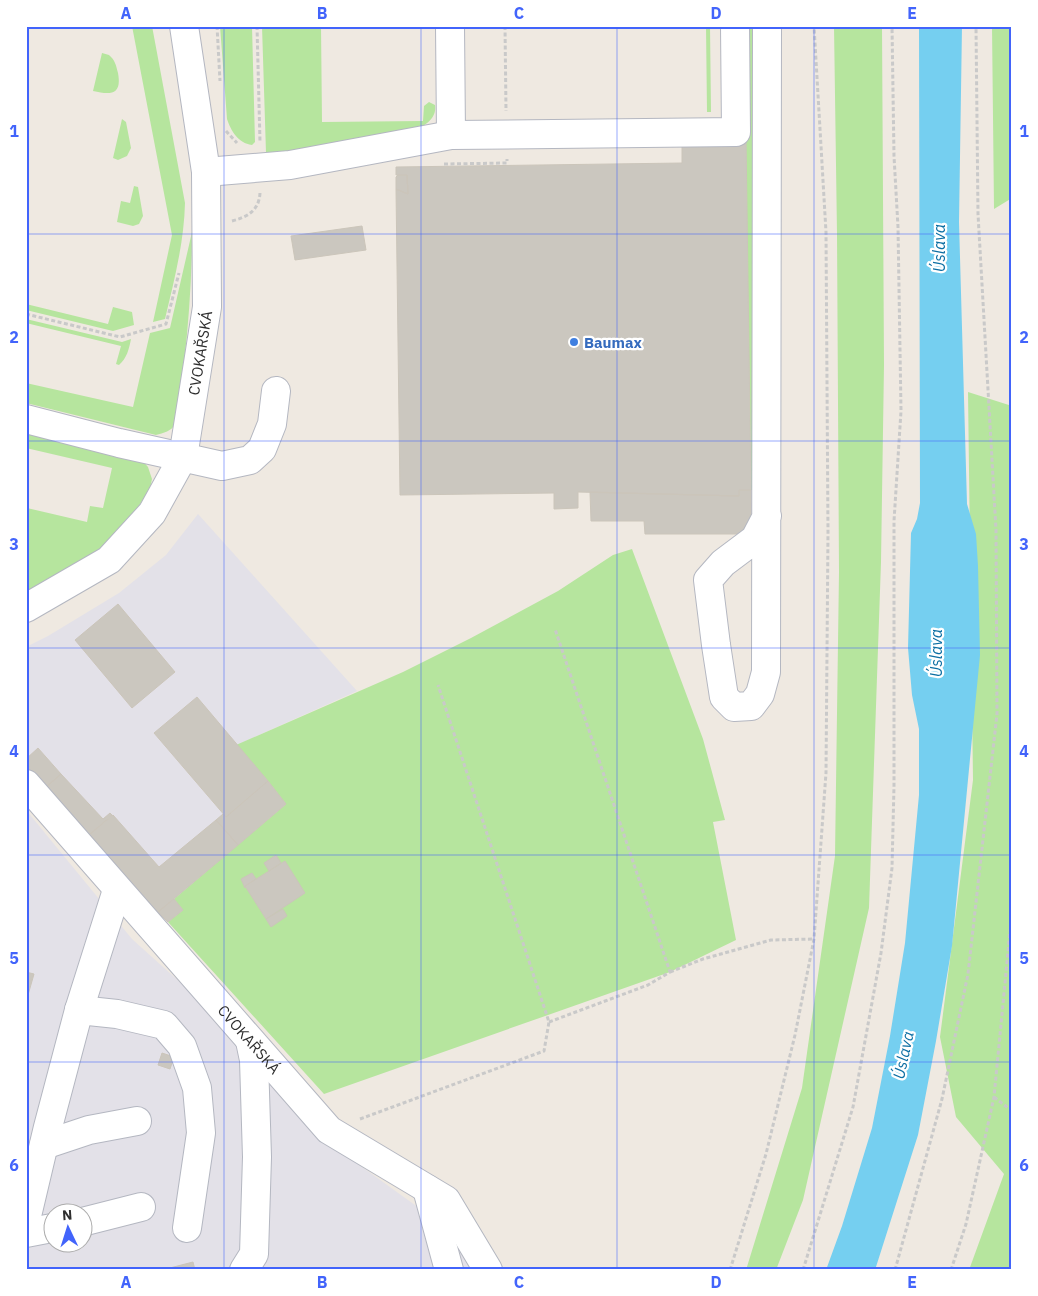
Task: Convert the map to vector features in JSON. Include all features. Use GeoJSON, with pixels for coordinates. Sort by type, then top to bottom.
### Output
{"type":"FeatureCollection","features":[{"type":"Feature","properties":{"kind":"street","name":"CVOKAŘSKÁ"},"geometry":{"type":"LineString","coordinates":[[26,608],[109,560],[152,513],[183,457],[207,307],[206,172],[184,26]]}},
{"type":"Feature","properties":{"kind":"street"},"geometry":{"type":"LineString","coordinates":[[450,26],[452,135]]}},
{"type":"Feature","properties":{"kind":"street"},"geometry":{"type":"LineString","coordinates":[[206,172],[290,165],[452,135],[736,132],[735,26]]}},
{"type":"Feature","properties":{"kind":"street"},"geometry":{"type":"LineString","coordinates":[[767,26],[768,516],[766,672],[760,694],[751,706],[734,707],[724,697],[708,580],[723,563],[755,539],[768,516]]}},
{"type":"Feature","properties":{"kind":"street"},"geometry":{"type":"LineString","coordinates":[[26,419],[119,443],[222,466],[250,460],[262,449],[272,424],[276,391]]}},
{"type":"Feature","properties":{"kind":"street","name":"CVOKAŘSKÁ"},"geometry":{"type":"LineString","coordinates":[[26,784],[329,1130],[446,1200],[488,1270]]}},
{"type":"Feature","properties":{"kind":"street"},"geometry":{"type":"LineString","coordinates":[[26,1220],[79,1010],[117,890]]}},
{"type":"Feature","properties":{"kind":"street"},"geometry":{"type":"LineString","coordinates":[[79,1010],[117,1014],[164,1025],[182,1046],[197,1088],[201,1133],[187,1228]]}},
{"type":"Feature","properties":{"kind":"street"},"geometry":{"type":"LineString","coordinates":[[244,1270],[254,1254],[257,1157],[254,1060],[250,1041]]}},
{"type":"Feature","properties":{"kind":"street"},"geometry":{"type":"LineString","coordinates":[[44,1145],[88,1130],[137,1121]]}},
{"type":"Feature","properties":{"kind":"street"},"geometry":{"type":"LineString","coordinates":[[427,1188],[449,1270]]}},
{"type":"Feature","properties":{"kind":"street"},"geometry":{"type":"LineString","coordinates":[[92,1219],[140,1207]]}},
{"type":"Feature","properties":{"kind":"street"},"geometry":{"type":"LineString","coordinates":[[26,1233],[42,1230]]}},
{"type":"Feature","properties":{"kind":"path"},"geometry":{"type":"LineString","coordinates":[[217,26],[220,82]]}},
{"type":"Feature","properties":{"kind":"path"},"geometry":{"type":"LineString","coordinates":[[505,26],[507,163]]}},
{"type":"Feature","properties":{"kind":"path"},"geometry":{"type":"LineString","coordinates":[[730,1270],[766,1154],[795,1035],[814,939],[826,773],[828,532],[826,232],[814,26]]}},
{"type":"Feature","properties":{"kind":"path"},"geometry":{"type":"LineString","coordinates":[[803,1270],[852,1107],[881,953],[892,868],[894,786],[894,521],[901,411],[892,26]]}},
{"type":"Feature","properties":{"kind":"path"},"geometry":{"type":"LineString","coordinates":[[895,1270],[942,1099],[968,974],[997,714],[996,530],[978,214],[976,26]]}},
{"type":"Feature","properties":{"kind":"path"},"geometry":{"type":"LineString","coordinates":[[225,124],[226,132],[238,144],[244,146]]}},
{"type":"Feature","properties":{"kind":"path"},"geometry":{"type":"LineString","coordinates":[[26,314],[120,337],[166,324],[180,272]]}},
{"type":"Feature","properties":{"kind":"path"},"geometry":{"type":"LineString","coordinates":[[555,629],[670,972]]}},
{"type":"Feature","properties":{"kind":"path"},"geometry":{"type":"LineString","coordinates":[[329,1130],[544,1051],[549,1022],[438,684]]}},
{"type":"Feature","properties":{"kind":"path"},"geometry":{"type":"LineString","coordinates":[[951,1270],[966,1224],[994,1097],[1012,910]]}},
{"type":"Feature","properties":{"kind":"path"},"geometry":{"type":"LineString","coordinates":[[549,1022],[648,985],[670,972],[703,959],[771,940],[814,939]]}},
{"type":"Feature","properties":{"kind":"path"},"geometry":{"type":"LineString","coordinates":[[994,1097],[1012,1111]]}},
{"type":"Feature","properties":{"kind":"shaded area"},"geometry":{"type":"Polygon","coordinates":[[[198,514],[357,691],[237,745],[286,804],[175,899],[183,910],[168,922],[26,767],[26,647],[48,636],[119,593],[166,555],[198,514]]]}},
{"type":"Feature","properties":{"kind":"shaded area"},"geometry":{"type":"Polygon","coordinates":[[[26,810],[132,939],[212,1011],[351,1159],[458,1236],[478,1270],[26,1270],[26,810]]]}},
{"type":"Feature","properties":{"kind":"green space"},"geometry":{"type":"Polygon","coordinates":[[[132,26],[152,26],[185,203],[181,247],[165,319],[153,322],[172,235],[132,26]]]}},
{"type":"Feature","properties":{"kind":"green space"},"geometry":{"type":"Polygon","coordinates":[[[220,26],[252,26],[255,142],[252,145],[243,142],[236,136],[227,119],[220,26]]]}},
{"type":"Feature","properties":{"kind":"green space"},"geometry":{"type":"Polygon","coordinates":[[[262,26],[321,26],[322,122],[423,121],[424,106],[429,102],[435,105],[432,118],[414,131],[300,150],[266,153],[262,26]]]}},
{"type":"Feature","properties":{"kind":"green space"},"geometry":{"type":"Polygon","coordinates":[[[706,26],[710,26],[711,112],[707,112],[706,26]]]}},
{"type":"Feature","properties":{"kind":"green space"},"geometry":{"type":"Polygon","coordinates":[[[744,26],[755,26],[761,491],[751,490],[744,26]]]}},
{"type":"Feature","properties":{"kind":"green space"},"geometry":{"type":"Polygon","coordinates":[[[834,26],[882,26],[884,365],[881,562],[869,908],[803,1200],[776,1270],[746,1270],[802,1088],[835,856],[839,572],[834,26]]]}},
{"type":"Feature","properties":{"kind":"green space"},"geometry":{"type":"Polygon","coordinates":[[[992,26],[1012,26],[1012,198],[994,209],[992,26]]]}},
{"type":"Feature","properties":{"kind":"green space"},"geometry":{"type":"Polygon","coordinates":[[[102,53],[109,55],[116,65],[119,80],[117,89],[114,92],[93,91],[102,53]]]}},
{"type":"Feature","properties":{"kind":"green space"},"geometry":{"type":"Polygon","coordinates":[[[122,119],[126,122],[131,148],[127,156],[118,160],[113,158],[122,119]]]}},
{"type":"Feature","properties":{"kind":"green space"},"geometry":{"type":"Polygon","coordinates":[[[134,186],[138,187],[143,216],[139,224],[133,226],[117,222],[121,201],[130,203],[134,186]]]}},
{"type":"Feature","properties":{"kind":"green space"},"geometry":{"type":"Polygon","coordinates":[[[192,232],[190,298],[182,393],[178,417],[172,428],[156,435],[26,403],[26,383],[133,407],[150,333],[170,328],[192,232]]]}},
{"type":"Feature","properties":{"kind":"green space"},"geometry":{"type":"Polygon","coordinates":[[[26,304],[108,324],[113,307],[132,312],[134,325],[113,331],[26,310],[26,304]]]}},
{"type":"Feature","properties":{"kind":"green space"},"geometry":{"type":"Polygon","coordinates":[[[26,319],[122,342],[131,339],[124,359],[119,365],[116,364],[121,346],[26,323],[26,319]]]}},
{"type":"Feature","properties":{"kind":"green space"},"geometry":{"type":"Polygon","coordinates":[[[968,392],[1012,406],[1012,1270],[969,1270],[1004,1174],[956,1117],[940,1037],[973,780],[968,392]]]}},
{"type":"Feature","properties":{"kind":"green space"},"geometry":{"type":"Polygon","coordinates":[[[26,430],[141,459],[148,467],[152,479],[150,489],[129,521],[107,547],[26,593],[27,508],[87,522],[90,506],[103,508],[112,468],[26,448],[26,430]]]}},
{"type":"Feature","properties":{"kind":"green space"},"geometry":{"type":"Polygon","coordinates":[[[632,549],[703,739],[725,820],[713,822],[736,940],[670,972],[324,1094],[168,922],[183,910],[174,899],[286,804],[236,745],[403,672],[558,591],[613,555],[632,549]]]}},
{"type":"Feature","properties":{"kind":"water","name":"Úslava"},"geometry":{"type":"Polygon","coordinates":[[[919,26],[962,26],[959,222],[967,504],[976,534],[980,655],[952,946],[918,1135],[875,1270],[826,1270],[842,1226],[872,1128],[890,1036],[905,943],[919,795],[919,729],[912,695],[908,648],[911,533],[917,519],[920,503],[919,26]]]}},
{"type":"Feature","properties":{"kind":"building","name":"Baumax"},"geometry":{"type":"Polygon","coordinates":[[[682,138],[746,138],[751,490],[739,490],[739,496],[578,492],[578,508],[554,509],[554,493],[400,495],[396,189],[408,194],[407,175],[396,175],[396,167],[682,163],[682,138]]]}},
{"type":"Feature","properties":{"kind":"building"},"geometry":{"type":"Polygon","coordinates":[[[398,175],[407,175],[408,194],[396,189],[396,177],[398,175]]]}},
{"type":"Feature","properties":{"kind":"building"},"geometry":{"type":"Polygon","coordinates":[[[362,226],[366,250],[295,260],[291,236],[362,226]]]}},
{"type":"Feature","properties":{"kind":"building"},"geometry":{"type":"Polygon","coordinates":[[[739,490],[751,490],[751,534],[645,534],[644,521],[591,521],[590,492],[739,496],[739,490]]]}},
{"type":"Feature","properties":{"kind":"building"},"geometry":{"type":"Polygon","coordinates":[[[118,604],[175,672],[132,708],[75,640],[118,604]]]}},
{"type":"Feature","properties":{"kind":"building"},"geometry":{"type":"Polygon","coordinates":[[[197,697],[268,781],[226,817],[154,733],[197,697]]]}},
{"type":"Feature","properties":{"kind":"building"},"geometry":{"type":"Polygon","coordinates":[[[38,748],[61,774],[45,788],[26,767],[26,759],[38,748]]]}},
{"type":"Feature","properties":{"kind":"building"},"geometry":{"type":"Polygon","coordinates":[[[61,774],[103,819],[110,813],[112,815],[89,835],[45,788],[61,774]]]}},
{"type":"Feature","properties":{"kind":"building"},"geometry":{"type":"Polygon","coordinates":[[[268,781],[286,804],[238,845],[216,820],[223,814],[226,817],[268,781]]]}},
{"type":"Feature","properties":{"kind":"building"},"geometry":{"type":"Polygon","coordinates":[[[113,815],[159,867],[216,820],[238,845],[158,912],[89,835],[113,815]]]}},
{"type":"Feature","properties":{"kind":"building"},"geometry":{"type":"Polygon","coordinates":[[[276,855],[281,863],[269,871],[264,863],[276,855]]]}},
{"type":"Feature","properties":{"kind":"building"},"geometry":{"type":"Polygon","coordinates":[[[285,861],[305,893],[266,919],[245,886],[285,861]]]}},
{"type":"Feature","properties":{"kind":"building"},"geometry":{"type":"Polygon","coordinates":[[[252,873],[256,879],[245,886],[245,888],[241,879],[252,873]]]}},
{"type":"Feature","properties":{"kind":"building"},"geometry":{"type":"Polygon","coordinates":[[[174,899],[183,910],[168,922],[158,912],[174,899]]]}},
{"type":"Feature","properties":{"kind":"building"},"geometry":{"type":"Polygon","coordinates":[[[283,909],[287,916],[271,927],[266,919],[283,909]]]}},
{"type":"Feature","properties":{"kind":"building"},"geometry":{"type":"Polygon","coordinates":[[[26,972],[34,974],[26,1002],[26,972]]]}},
{"type":"Feature","properties":{"kind":"building"},"geometry":{"type":"Polygon","coordinates":[[[162,1053],[174,1057],[170,1069],[158,1065],[162,1053]]]}},
{"type":"Feature","properties":{"kind":"building"},"geometry":{"type":"Polygon","coordinates":[[[193,1262],[195,1270],[162,1270],[193,1262]]]}},
{"type":"Feature","properties":{"kind":"place","name":"Baumax"},"geometry":{"type":"Point","coordinates":[574,342]}}]}
